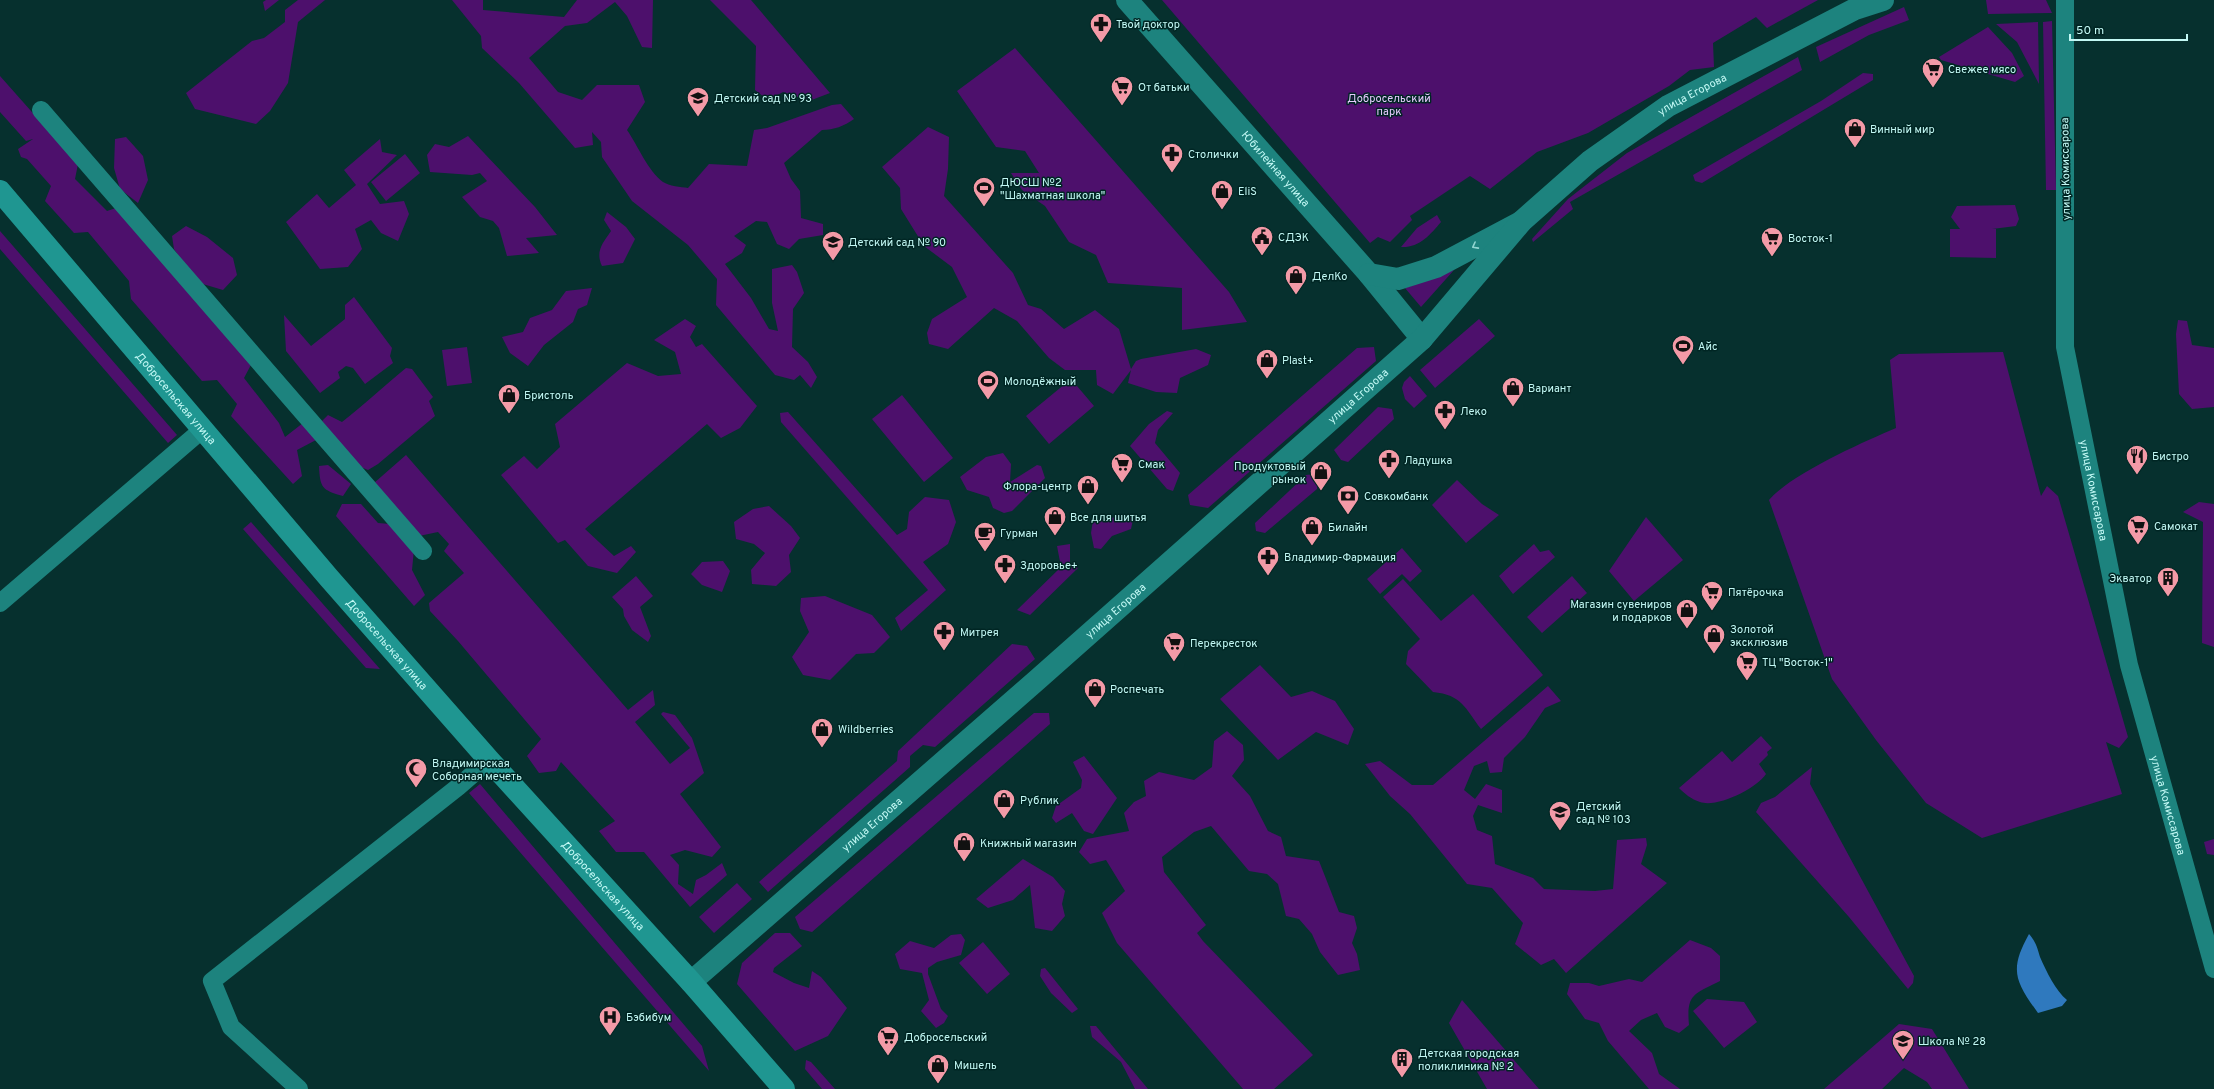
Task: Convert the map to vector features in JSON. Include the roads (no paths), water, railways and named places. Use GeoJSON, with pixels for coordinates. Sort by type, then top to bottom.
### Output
{"type":"FeatureCollection","features":[{"type":"Feature","properties":{"kind":"main road","name":"Юбилейная улица"},"geometry":{"type":"LineString","coordinates":[[1127,0],[1369,274],[1422,339]]}},
{"type":"Feature","properties":{"kind":"main road","name":"улица Егорова"},"geometry":{"type":"LineString","coordinates":[[691,982],[1031,685],[1422,339],[1522,221],[1590,161],[1668,106],[1855,9],[1883,0]]}},
{"type":"Feature","properties":{"kind":"main road","name":"Добросельская улица"},"geometry":{"type":"LineString","coordinates":[[0,191],[319,566],[489,760],[691,982],[784,1089]]}},
{"type":"Feature","properties":{"kind":"main road","name":"улица Егорова"},"geometry":{"type":"LineString","coordinates":[[1369,274],[1398,280],[1436,267],[1522,221]]}},
{"type":"Feature","properties":{"kind":"street","name":"улица Комиссарова"},"geometry":{"type":"LineString","coordinates":[[2065,0],[2065,347],[2129,665],[2214,969]]}},
{"type":"Feature","properties":{"kind":"street"},"geometry":{"type":"LineString","coordinates":[[41,110],[423,551]]}},
{"type":"Feature","properties":{"kind":"street"},"geometry":{"type":"LineString","coordinates":[[0,603],[203,429]]}},
{"type":"Feature","properties":{"kind":"street"},"geometry":{"type":"LineString","coordinates":[[299,1089],[231,1027],[212,981],[452,792],[489,760]]}},
{"type":"Feature","properties":{"kind":"water"},"geometry":{"type":"Polygon","coordinates":[[[2029,934],[2035,942],[2045,968],[2059,991],[2067,1000],[2062,1006],[2038,1013],[2024,992],[2017,975],[2019,957],[2029,934]]]}},
{"type":"Feature","properties":{"kind":"place","name":"Твой доктор"},"geometry":{"type":"Point","coordinates":[1101,44]}},
{"type":"Feature","properties":{"kind":"place","name":"Свежее мясо"},"geometry":{"type":"Point","coordinates":[1933,88]}},
{"type":"Feature","properties":{"kind":"place","name":"От батьки"},"geometry":{"type":"Point","coordinates":[1122,106]}},
{"type":"Feature","properties":{"kind":"place","name":"Детский сад № 93"},"geometry":{"type":"Point","coordinates":[698,118]}},
{"type":"Feature","properties":{"kind":"place","name":"Винный мир"},"geometry":{"type":"Point","coordinates":[1855,148]}},
{"type":"Feature","properties":{"kind":"place","name":"Столички"},"geometry":{"type":"Point","coordinates":[1172,174]}},
{"type":"Feature","properties":{"kind":"place","name":"ДЮСШ №2 \"Шахматная школа\""},"geometry":{"type":"Point","coordinates":[984,208]}},
{"type":"Feature","properties":{"kind":"place","name":"EliS"},"geometry":{"type":"Point","coordinates":[1222,210]}},
{"type":"Feature","properties":{"kind":"place","name":"СДЭК"},"geometry":{"type":"Point","coordinates":[1262,256]}},
{"type":"Feature","properties":{"kind":"place","name":"Восток-1"},"geometry":{"type":"Point","coordinates":[1772,258]}},
{"type":"Feature","properties":{"kind":"place","name":"Детский сад № 90"},"geometry":{"type":"Point","coordinates":[833,262]}},
{"type":"Feature","properties":{"kind":"place","name":"ДелКо"},"geometry":{"type":"Point","coordinates":[1296,296]}},
{"type":"Feature","properties":{"kind":"place","name":"Айс"},"geometry":{"type":"Point","coordinates":[1683,366]}},
{"type":"Feature","properties":{"kind":"place","name":"Plast+"},"geometry":{"type":"Point","coordinates":[1267,380]}},
{"type":"Feature","properties":{"kind":"place","name":"Молодёжный"},"geometry":{"type":"Point","coordinates":[988,400]}},
{"type":"Feature","properties":{"kind":"place","name":"Вариант"},"geometry":{"type":"Point","coordinates":[1513,408]}},
{"type":"Feature","properties":{"kind":"place","name":"Бристоль"},"geometry":{"type":"Point","coordinates":[509,414]}},
{"type":"Feature","properties":{"kind":"place","name":"Леко"},"geometry":{"type":"Point","coordinates":[1445,430]}},
{"type":"Feature","properties":{"kind":"place","name":"Бистро"},"geometry":{"type":"Point","coordinates":[2137,476]}},
{"type":"Feature","properties":{"kind":"place","name":"Ладушка"},"geometry":{"type":"Point","coordinates":[1389,480]}},
{"type":"Feature","properties":{"kind":"place","name":"Смак"},"geometry":{"type":"Point","coordinates":[1122,484]}},
{"type":"Feature","properties":{"kind":"place","name":"Продуктовый рынок"},"geometry":{"type":"Point","coordinates":[1321,492]}},
{"type":"Feature","properties":{"kind":"place","name":"Флора-центр"},"geometry":{"type":"Point","coordinates":[1088,506]}},
{"type":"Feature","properties":{"kind":"place","name":"Совкомбанк"},"geometry":{"type":"Point","coordinates":[1348,516]}},
{"type":"Feature","properties":{"kind":"place","name":"Все для шитья"},"geometry":{"type":"Point","coordinates":[1055,536]}},
{"type":"Feature","properties":{"kind":"place","name":"Билайн"},"geometry":{"type":"Point","coordinates":[1312,546]}},
{"type":"Feature","properties":{"kind":"place","name":"Самокат"},"geometry":{"type":"Point","coordinates":[2138,546]}},
{"type":"Feature","properties":{"kind":"place","name":"Гурман"},"geometry":{"type":"Point","coordinates":[985,552]}},
{"type":"Feature","properties":{"kind":"place","name":"Владимир-Фармация"},"geometry":{"type":"Point","coordinates":[1268,576]}},
{"type":"Feature","properties":{"kind":"place","name":"Здоровье+"},"geometry":{"type":"Point","coordinates":[1005,584]}},
{"type":"Feature","properties":{"kind":"place","name":"Экватор"},"geometry":{"type":"Point","coordinates":[2168,598]}},
{"type":"Feature","properties":{"kind":"place","name":"Пятёрочка"},"geometry":{"type":"Point","coordinates":[1712,612]}},
{"type":"Feature","properties":{"kind":"place","name":"Магазин сувениров и подарков"},"geometry":{"type":"Point","coordinates":[1687,630]}},
{"type":"Feature","properties":{"kind":"place","name":"Митрея"},"geometry":{"type":"Point","coordinates":[944,652]}},
{"type":"Feature","properties":{"kind":"place","name":"Золотой эксклюзив"},"geometry":{"type":"Point","coordinates":[1714,654]}},
{"type":"Feature","properties":{"kind":"place","name":"Перекресток"},"geometry":{"type":"Point","coordinates":[1174,662]}},
{"type":"Feature","properties":{"kind":"place","name":"ТЦ \"Восток-1\""},"geometry":{"type":"Point","coordinates":[1747,682]}},
{"type":"Feature","properties":{"kind":"place","name":"Роспечать"},"geometry":{"type":"Point","coordinates":[1095,708]}},
{"type":"Feature","properties":{"kind":"place","name":"Wildberries"},"geometry":{"type":"Point","coordinates":[822,748]}},
{"type":"Feature","properties":{"kind":"place","name":"Владимирская Соборная мечеть"},"geometry":{"type":"Point","coordinates":[416,788]}},
{"type":"Feature","properties":{"kind":"place","name":"Рублик"},"geometry":{"type":"Point","coordinates":[1004,820]}},
{"type":"Feature","properties":{"kind":"place","name":"Детский сад № 103"},"geometry":{"type":"Point","coordinates":[1560,832]}},
{"type":"Feature","properties":{"kind":"place","name":"Книжный магазин"},"geometry":{"type":"Point","coordinates":[964,862]}},
{"type":"Feature","properties":{"kind":"place","name":"Бэбибум"},"geometry":{"type":"Point","coordinates":[610,1036]}},
{"type":"Feature","properties":{"kind":"place","name":"Добросельский"},"geometry":{"type":"Point","coordinates":[888,1056]}},
{"type":"Feature","properties":{"kind":"place","name":"Школа № 28"},"geometry":{"type":"Point","coordinates":[1903,1060]}},
{"type":"Feature","properties":{"kind":"place","name":"Детская городская поликлиника № 2"},"geometry":{"type":"Point","coordinates":[1402,1078]}},
{"type":"Feature","properties":{"kind":"place","name":"Мишель"},"geometry":{"type":"Point","coordinates":[938,1084]}},
{"type":"Feature","properties":{"kind":"park label","name":"Добросельский парк"},"geometry":{"type":"Point","coordinates":[1389,104]}}]}
